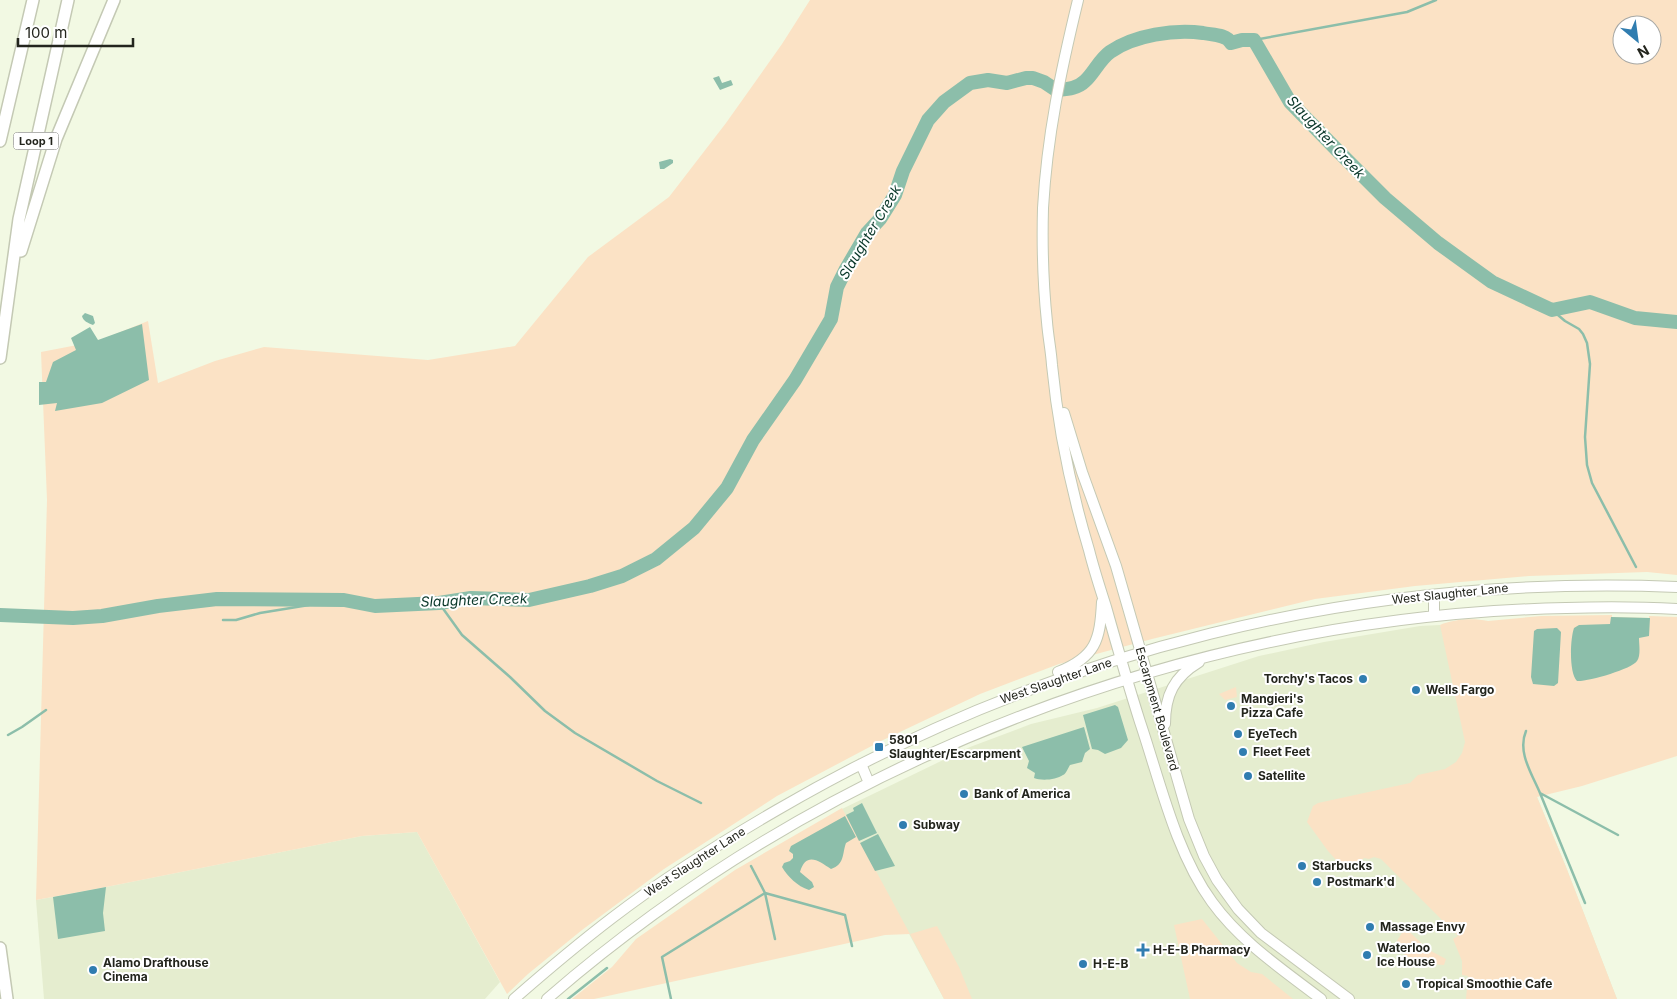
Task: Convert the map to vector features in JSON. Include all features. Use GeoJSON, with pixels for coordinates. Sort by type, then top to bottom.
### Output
{"type":"FeatureCollection","features":[{"type":"Feature","properties":{"kind":"highway","name":"Loop 1"},"geometry":{"type":"LineString","coordinates":[[0,141],[33,0]]}},
{"type":"Feature","properties":{"kind":"highway","name":"Loop 1"},"geometry":{"type":"LineString","coordinates":[[0,358],[20,219],[68,0]]}},
{"type":"Feature","properties":{"kind":"highway"},"geometry":{"type":"LineString","coordinates":[[11,283],[56,139],[114,0]]}},
{"type":"Feature","properties":{"kind":"highway"},"geometry":{"type":"LineString","coordinates":[[0,948],[7,999]]}},
{"type":"Feature","properties":{"kind":"main road","name":"Escarpment Boulevard"},"geometry":{"type":"LineString","coordinates":[[1078,0],[1056,91],[1043,209],[1043,243],[1045,296],[1054,389],[1088,550],[1120,658],[1176,832],[1197,878],[1220,912],[1237,932],[1253,947],[1321,999]]}},
{"type":"Feature","properties":{"kind":"main road","name":"Escarpment Boulevard"},"geometry":{"type":"LineString","coordinates":[[1052,364],[1072,440],[1116,566],[1196,839],[1217,880],[1238,909],[1261,933],[1342,997]]}},
{"type":"Feature","properties":{"kind":"main road","name":"West Slaughter Lane"},"geometry":{"type":"LineString","coordinates":[[514,999],[615,916],[755,822],[860,764],[942,724],[1017,694],[1120,658],[1188,639],[1297,615],[1359,604],[1483,590],[1534,587],[1677,588]]}},
{"type":"Feature","properties":{"kind":"main road"},"geometry":{"type":"LineString","coordinates":[[1017,694],[1032,682],[1070,668],[1086,656],[1092,648],[1100,629],[1102,593]]}},
{"type":"Feature","properties":{"kind":"main road"},"geometry":{"type":"LineString","coordinates":[[1434,595],[1434,616]]}},
{"type":"Feature","properties":{"kind":"main road","name":"West Slaughter Lane"},"geometry":{"type":"LineString","coordinates":[[547,999],[596,958],[674,900],[775,834],[869,783],[930,754],[996,725],[1127,679],[1207,657],[1308,634],[1381,622],[1434,616],[1537,609],[1677,609]]}},
{"type":"Feature","properties":{"kind":"main road"},"geometry":{"type":"LineString","coordinates":[[1164,735],[1165,707],[1173,686],[1190,667],[1207,657]]}},
{"type":"Feature","properties":{"kind":"main road"},"geometry":{"type":"LineString","coordinates":[[860,764],[869,783]]}},
{"type":"Feature","properties":{"kind":"main road"},"geometry":{"type":"LineString","coordinates":[[1197,878],[1211,869]]}},
{"type":"Feature","properties":{"kind":"main road"},"geometry":{"type":"LineString","coordinates":[[1203,888],[1217,880]]}},
{"type":"Feature","properties":{"kind":"shaded area"},"geometry":{"type":"Polygon","coordinates":[[[810,0],[1677,0],[1677,575],[1647,572],[1529,576],[1415,586],[1315,599],[1059,664],[980,694],[881,741],[777,796],[664,869],[582,930],[528,974],[507,994],[417,832],[362,836],[36,900],[47,500],[41,352],[98,341],[148,321],[158,383],[215,361],[264,347],[428,360],[515,346],[588,257],[669,197],[726,123],[782,44],[810,0]]]}},
{"type":"Feature","properties":{"kind":"shaded area"},"geometry":{"type":"Polygon","coordinates":[[[719,76],[722,83],[731,80],[733,85],[720,90],[713,78],[719,76]]]}},
{"type":"Feature","properties":{"kind":"shaded area"},"geometry":{"type":"Polygon","coordinates":[[[673,160],[673,163],[664,169],[660,169],[659,162],[673,160]]]}},
{"type":"Feature","properties":{"kind":"shaded area"},"geometry":{"type":"Polygon","coordinates":[[[85,313],[93,316],[95,323],[93,325],[83,319],[82,316],[85,313]]]}},
{"type":"Feature","properties":{"kind":"shaded area"},"geometry":{"type":"Polygon","coordinates":[[[142,324],[149,380],[102,403],[55,411],[57,403],[39,405],[39,382],[46,382],[53,362],[76,350],[71,338],[90,327],[98,340],[142,324]]]}},
{"type":"Feature","properties":{"kind":"shaded area"},"geometry":{"type":"Polygon","coordinates":[[[1612,615],[1612,617],[1677,617],[1677,756],[1582,786],[1537,797],[1617,999],[1466,999],[1468,976],[1462,975],[1462,961],[1453,939],[1458,936],[1381,859],[1374,857],[1364,858],[1350,871],[1346,871],[1328,851],[1307,822],[1313,806],[1318,803],[1410,783],[1418,775],[1445,769],[1456,762],[1462,753],[1465,742],[1440,625],[1451,621],[1464,620],[1488,621],[1541,616],[1612,615]]]}},
{"type":"Feature","properties":{"kind":"shaded area"},"geometry":{"type":"Polygon","coordinates":[[[1611,617],[1650,618],[1649,636],[1639,638],[1637,661],[1627,668],[1609,674],[1577,681],[1574,677],[1571,656],[1574,628],[1579,625],[1610,624],[1611,617]]]}},
{"type":"Feature","properties":{"kind":"shaded area"},"geometry":{"type":"Polygon","coordinates":[[[1440,625],[1537,797],[1617,999],[944,999],[842,809],[970,747],[1031,724],[1097,708],[1259,656],[1324,642],[1420,626],[1440,625]]]}},
{"type":"Feature","properties":{"kind":"shaded area"},"geometry":{"type":"Polygon","coordinates":[[[1557,628],[1561,632],[1558,683],[1554,686],[1533,684],[1531,677],[1534,631],[1537,629],[1557,628]]]}},
{"type":"Feature","properties":{"kind":"shaded area"},"geometry":{"type":"Polygon","coordinates":[[[1236,687],[1237,697],[1225,700],[1219,694],[1236,687]]]}},
{"type":"Feature","properties":{"kind":"shaded area"},"geometry":{"type":"Polygon","coordinates":[[[1115,705],[1118,707],[1128,740],[1121,748],[1105,754],[1092,749],[1083,715],[1115,705]]]}},
{"type":"Feature","properties":{"kind":"shaded area"},"geometry":{"type":"Polygon","coordinates":[[[1084,727],[1090,749],[1085,753],[1082,762],[1070,765],[1064,774],[1053,779],[1034,778],[1035,773],[1027,768],[1029,761],[1022,747],[1084,727]]]}},
{"type":"Feature","properties":{"kind":"shaded area"},"geometry":{"type":"Polygon","coordinates":[[[862,803],[877,833],[859,841],[846,815],[854,811],[853,808],[862,803]]]}},
{"type":"Feature","properties":{"kind":"shaded area"},"geometry":{"type":"Polygon","coordinates":[[[842,808],[910,934],[885,935],[594,999],[572,999],[612,967],[636,939],[735,870],[842,808]]]}},
{"type":"Feature","properties":{"kind":"shaded area"},"geometry":{"type":"Polygon","coordinates":[[[845,816],[856,837],[846,843],[839,864],[831,869],[818,861],[809,860],[800,872],[812,882],[814,887],[809,890],[797,884],[782,867],[784,863],[793,858],[793,854],[789,851],[791,846],[845,816]]]}},
{"type":"Feature","properties":{"kind":"shaded area"},"geometry":{"type":"Polygon","coordinates":[[[417,832],[500,982],[485,999],[44,999],[36,900],[362,836],[417,832]]]}},
{"type":"Feature","properties":{"kind":"shaded area"},"geometry":{"type":"Polygon","coordinates":[[[878,834],[895,866],[875,871],[860,843],[878,834]]]}},
{"type":"Feature","properties":{"kind":"shaded area"},"geometry":{"type":"Polygon","coordinates":[[[106,887],[103,913],[105,931],[58,939],[53,897],[106,887]]]}},
{"type":"Feature","properties":{"kind":"shaded area"},"geometry":{"type":"Polygon","coordinates":[[[1202,919],[1237,963],[1251,972],[1262,974],[1293,999],[1190,999],[1174,925],[1202,919]]]}},
{"type":"Feature","properties":{"kind":"shaded area"},"geometry":{"type":"Polygon","coordinates":[[[937,926],[959,967],[972,999],[944,999],[910,934],[937,926]]]}},
{"type":"Feature","properties":{"kind":"shaded area"},"geometry":{"type":"Polygon","coordinates":[[[1405,928],[1429,950],[1446,959],[1444,965],[1420,963],[1416,959],[1397,952],[1398,944],[1395,944],[1405,928]]]}},
{"type":"Feature","properties":{"kind":"waterway"},"geometry":{"type":"LineString","coordinates":[[1254,40],[1407,12],[1436,0]]}},
{"type":"Feature","properties":{"kind":"waterway","name":"Slaughter Creek"},"geometry":{"type":"LineString","coordinates":[[0,615],[73,618],[102,616],[158,606],[217,599],[344,600],[375,606],[439,603],[471,598],[529,600],[590,586],[622,576],[656,559],[694,528],[727,488],[753,440],[795,380],[831,319],[837,287],[846,269],[867,233],[880,219],[895,195],[903,171],[928,120],[944,102],[970,83],[988,80],[1007,83],[1033,78],[1044,82],[1056,90],[1075,87],[1082,84],[1110,52],[1143,37],[1192,32],[1223,36],[1231,43],[1242,40],[1254,40],[1290,102],[1336,149],[1385,198],[1438,243],[1492,282],[1552,310],[1590,302],[1635,318],[1677,322]]}},
{"type":"Feature","properties":{"kind":"waterway"},"geometry":{"type":"LineString","coordinates":[[1552,310],[1565,321],[1579,329],[1587,343],[1590,364],[1585,437],[1587,465],[1592,483],[1636,567]]}},
{"type":"Feature","properties":{"kind":"waterway"},"geometry":{"type":"LineString","coordinates":[[223,620],[236,620],[260,613],[309,605],[312,599]]}},
{"type":"Feature","properties":{"kind":"waterway"},"geometry":{"type":"LineString","coordinates":[[439,603],[462,635],[545,711],[575,733],[657,781],[701,803]]}},
{"type":"Feature","properties":{"kind":"waterway"},"geometry":{"type":"LineString","coordinates":[[8,735],[46,710]]}},
{"type":"Feature","properties":{"kind":"waterway"},"geometry":{"type":"LineString","coordinates":[[1526,731],[1523,747],[1524,755],[1540,793],[1618,835]]}},
{"type":"Feature","properties":{"kind":"waterway"},"geometry":{"type":"LineString","coordinates":[[1540,793],[1585,903]]}},
{"type":"Feature","properties":{"kind":"waterway"},"geometry":{"type":"LineString","coordinates":[[751,866],[765,893],[775,939]]}},
{"type":"Feature","properties":{"kind":"waterway"},"geometry":{"type":"LineString","coordinates":[[671,999],[662,957],[765,893],[845,915],[852,946]]}},
{"type":"Feature","properties":{"kind":"waterway"},"geometry":{"type":"LineString","coordinates":[[568,999],[607,968]]}},
{"type":"Feature","properties":{"kind":"place","name":"Torchy's Tacos"},"geometry":{"type":"Point","coordinates":[1363,679]}},
{"type":"Feature","properties":{"kind":"place","name":"Wells Fargo"},"geometry":{"type":"Point","coordinates":[1416,690]}},
{"type":"Feature","properties":{"kind":"place","name":"Mangieri's Pizza Cafe"},"geometry":{"type":"Point","coordinates":[1231,706]}},
{"type":"Feature","properties":{"kind":"place","name":"EyeTech"},"geometry":{"type":"Point","coordinates":[1238,734]}},
{"type":"Feature","properties":{"kind":"place","name":"5801 Slaughter/Escarpment"},"geometry":{"type":"Point","coordinates":[879,747]}},
{"type":"Feature","properties":{"kind":"place","name":"Fleet Feet"},"geometry":{"type":"Point","coordinates":[1243,752]}},
{"type":"Feature","properties":{"kind":"place","name":"Satellite"},"geometry":{"type":"Point","coordinates":[1248,776]}},
{"type":"Feature","properties":{"kind":"place","name":"Bank of America"},"geometry":{"type":"Point","coordinates":[964,794]}},
{"type":"Feature","properties":{"kind":"place","name":"Subway"},"geometry":{"type":"Point","coordinates":[903,825]}},
{"type":"Feature","properties":{"kind":"place","name":"Starbucks"},"geometry":{"type":"Point","coordinates":[1302,866]}},
{"type":"Feature","properties":{"kind":"place","name":"Postmark'd"},"geometry":{"type":"Point","coordinates":[1317,882]}},
{"type":"Feature","properties":{"kind":"place","name":"Massage Envy"},"geometry":{"type":"Point","coordinates":[1370,927]}},
{"type":"Feature","properties":{"kind":"place","name":"H-E-B Pharmacy"},"geometry":{"type":"Point","coordinates":[1143,950]}},
{"type":"Feature","properties":{"kind":"place","name":"Waterloo Ice House"},"geometry":{"type":"Point","coordinates":[1367,955]}},
{"type":"Feature","properties":{"kind":"place","name":"H-E-B"},"geometry":{"type":"Point","coordinates":[1083,964]}},
{"type":"Feature","properties":{"kind":"place","name":"Alamo Drafthouse Cinema"},"geometry":{"type":"Point","coordinates":[93,970]}},
{"type":"Feature","properties":{"kind":"place","name":"Tropical Smoothie Cafe"},"geometry":{"type":"Point","coordinates":[1406,984]}}]}
